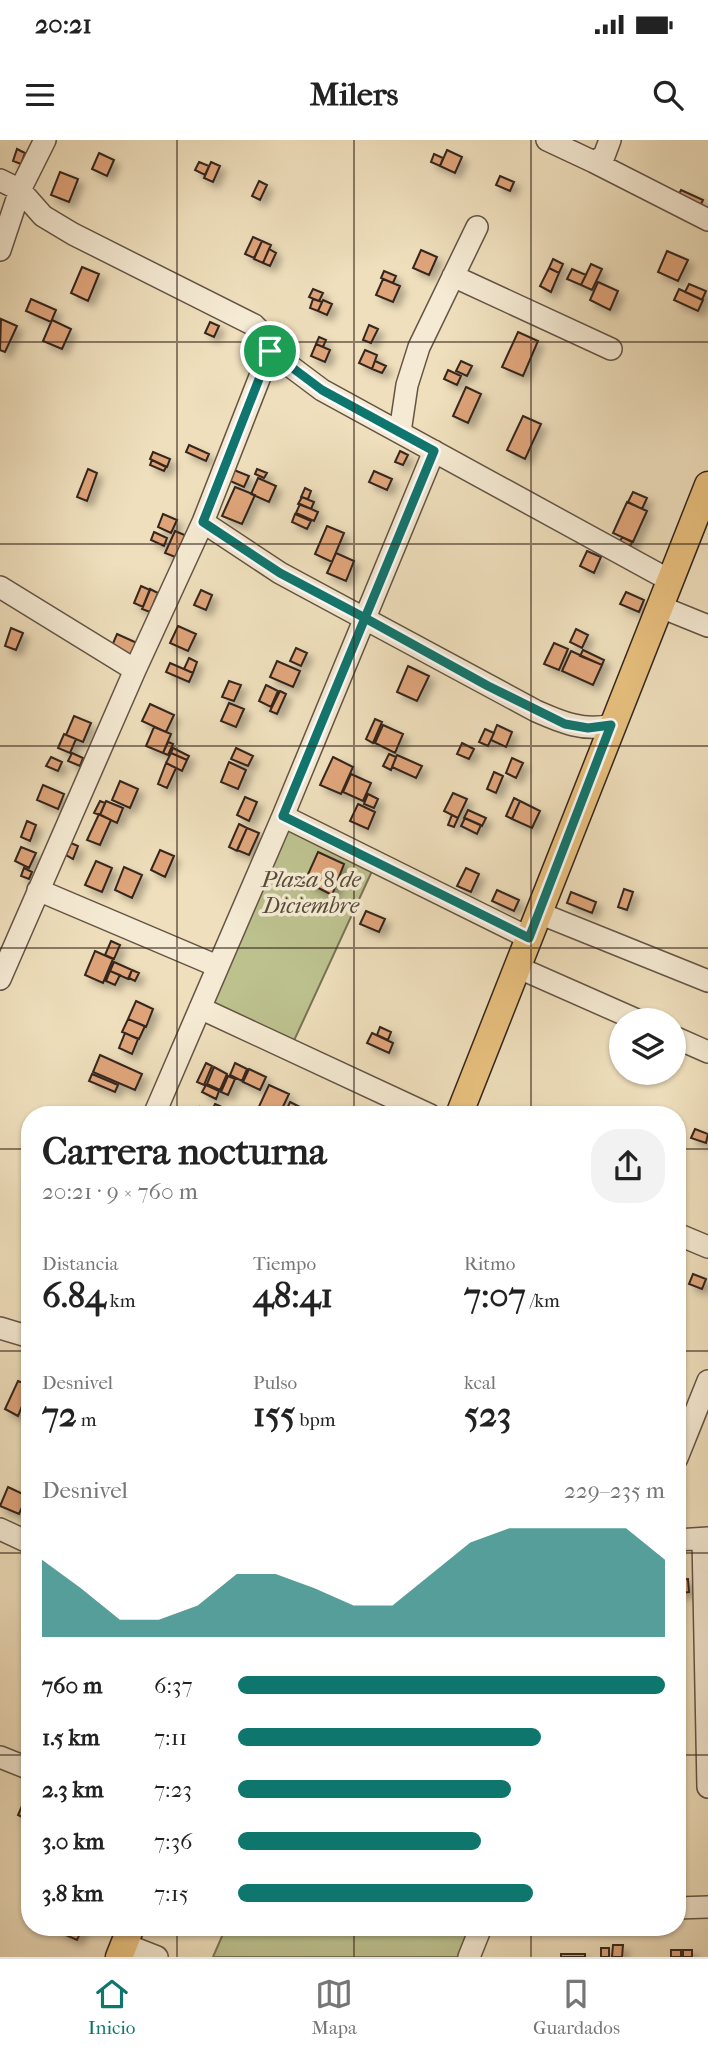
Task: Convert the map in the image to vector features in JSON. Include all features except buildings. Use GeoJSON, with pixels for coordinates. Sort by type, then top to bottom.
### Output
{"type":"FeatureCollection","features":[{"type":"Feature","properties":{"kind":"main road"},"geometry":{"type":"LineString","coordinates":[[463,1106],[708,485]]}},
{"type":"Feature","properties":{"kind":"street"},"geometry":{"type":"LineString","coordinates":[[0,250],[20,190],[45,140]]}},
{"type":"Feature","properties":{"kind":"street"},"geometry":{"type":"LineString","coordinates":[[547,140],[708,220]]}},
{"type":"Feature","properties":{"kind":"street"},"geometry":{"type":"LineString","coordinates":[[594,162],[604,156],[610,140]]}},
{"type":"Feature","properties":{"kind":"street"},"geometry":{"type":"LineString","coordinates":[[0,180],[20,190],[43,216],[74,234],[254,325],[266,337],[270,351],[322,390],[671,581]]}},
{"type":"Feature","properties":{"kind":"street"},"geometry":{"type":"LineString","coordinates":[[400,432],[407,385],[419,347],[477,228]]}},
{"type":"Feature","properties":{"kind":"street"},"geometry":{"type":"LineString","coordinates":[[453,276],[611,349]]}},
{"type":"Feature","properties":{"kind":"street"},"geometry":{"type":"LineString","coordinates":[[0,979],[203,522],[270,351]]}},
{"type":"Feature","properties":{"kind":"street"},"geometry":{"type":"LineString","coordinates":[[158,1106],[283,816],[434,451]]}},
{"type":"Feature","properties":{"kind":"street"},"geometry":{"type":"LineString","coordinates":[[203,522],[280,573],[488,686],[565,724],[588,728],[611,725]]}},
{"type":"Feature","properties":{"kind":"street"},"geometry":{"type":"LineString","coordinates":[[0,587],[135,670]]}},
{"type":"Feature","properties":{"kind":"street"},"geometry":{"type":"LineString","coordinates":[[661,607],[708,626]]}},
{"type":"Feature","properties":{"kind":"street"},"geometry":{"type":"LineString","coordinates":[[283,816],[529,938]]}},
{"type":"Feature","properties":{"kind":"street"},"geometry":{"type":"LineString","coordinates":[[38,890],[217,966]]}},
{"type":"Feature","properties":{"kind":"street"},"geometry":{"type":"LineString","coordinates":[[539,913],[708,981]]}},
{"type":"Feature","properties":{"kind":"street"},"geometry":{"type":"LineString","coordinates":[[517,967],[610,1008]]}},
{"type":"Feature","properties":{"kind":"street"},"geometry":{"type":"LineString","coordinates":[[200,1008],[411,1106]]}},
{"type":"Feature","properties":{"kind":"street"},"geometry":{"type":"LineString","coordinates":[[686,1042],[708,1052]]}},
{"type":"Feature","properties":{"kind":"street"},"geometry":{"type":"LineString","coordinates":[[686,1238],[708,1247]]}},
{"type":"Feature","properties":{"kind":"street"},"geometry":{"type":"LineString","coordinates":[[0,1328],[21,1334]]}},
{"type":"Feature","properties":{"kind":"street"},"geometry":{"type":"LineString","coordinates":[[686,1415],[708,1381]]}},
{"type":"Feature","properties":{"kind":"street"},"geometry":{"type":"LineString","coordinates":[[0,1529],[21,1540]]}},
{"type":"Feature","properties":{"kind":"street"},"geometry":{"type":"LineString","coordinates":[[686,1540],[706,1539],[708,1787]]}},
{"type":"Feature","properties":{"kind":"street"},"geometry":{"type":"LineString","coordinates":[[0,1757],[21,1765]]}},
{"type":"Feature","properties":{"kind":"street"},"geometry":{"type":"LineString","coordinates":[[686,1908],[708,1907]]}},
{"type":"Feature","properties":{"kind":"street"},"geometry":{"type":"LineString","coordinates":[[469,1957],[477,1936]]}},
{"type":"Feature","properties":{"kind":"street"},"geometry":{"type":"LineString","coordinates":[[125,1942],[157,1957]]}},
{"type":"Feature","properties":{"kind":"green space","name":"Plaza 8 de Diciembre"},"geometry":{"type":"Polygon","coordinates":[[[288,826],[373,869],[292,1045],[210,1005],[288,826]]]}},
{"type":"Feature","properties":{"kind":"green space"},"geometry":{"type":"Polygon","coordinates":[[[222,1936],[471,1936],[463,1957],[213,1957],[222,1936]]]}},
{"type":"Feature","properties":{"kind":"route"},"geometry":{"type":"LineString","coordinates":[[270,351],[203,522],[280,573],[365,618],[283,816],[529,938],[611,725],[588,728],[565,724],[488,686],[365,618],[434,451],[322,390],[270,351]]}}]}
